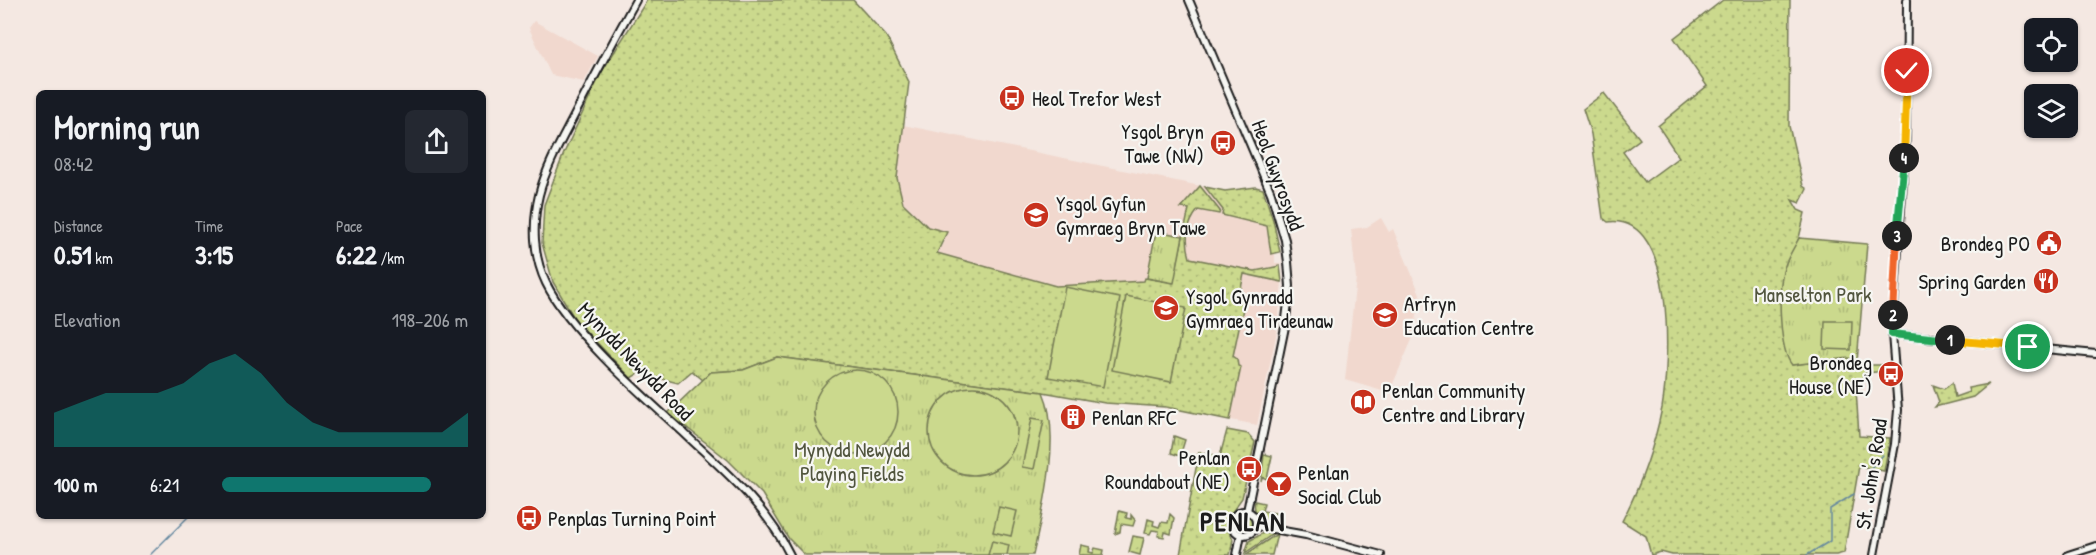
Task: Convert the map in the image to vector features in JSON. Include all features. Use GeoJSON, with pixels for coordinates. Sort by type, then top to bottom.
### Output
{"type":"FeatureCollection","features":[{"type":"Feature","properties":{"kind":"street","name":"Mynydd Newydd Road"},"geometry":{"type":"LineString","coordinates":[[636,0],[549,168],[540,194],[536,220],[537,257],[547,284],[577,328],[658,410],[740,484],[759,505],[790,555]]}},
{"type":"Feature","properties":{"kind":"street","name":"Heol Gwyrosydd"},"geometry":{"type":"LineString","coordinates":[[1189,0],[1271,193],[1285,240],[1288,262],[1290,286],[1285,327],[1247,511]]}},
{"type":"Feature","properties":{"kind":"street","name":"St. John's Road"},"geometry":{"type":"LineString","coordinates":[[1874,555],[1895,444],[1898,410],[1892,334],[1898,219],[1906,139],[1907,0]]}},
{"type":"Feature","properties":{"kind":"street"},"geometry":{"type":"LineString","coordinates":[[1892,334],[2096,354]]}},
{"type":"Feature","properties":{"kind":"street"},"geometry":{"type":"LineString","coordinates":[[1247,511],[1254,515],[1256,526],[1249,534],[1241,534],[1234,529],[1232,522],[1236,514],[1247,511]]}},
{"type":"Feature","properties":{"kind":"street"},"geometry":{"type":"LineString","coordinates":[[1256,526],[1306,535],[1381,555]]}},
{"type":"Feature","properties":{"kind":"street"},"geometry":{"type":"LineString","coordinates":[[1237,555],[1241,534]]}},
{"type":"Feature","properties":{"kind":"street"},"geometry":{"type":"LineString","coordinates":[[2068,555],[2096,546]]}},
{"type":"Feature","properties":{"kind":"shaded area"},"geometry":{"type":"Polygon","coordinates":[[[534,21],[598,56],[584,82],[551,75],[529,28],[534,21]]]}},
{"type":"Feature","properties":{"kind":"shaded area"},"geometry":{"type":"Polygon","coordinates":[[[903,125],[1225,191],[1256,187],[1263,189],[1280,252],[1275,253],[1275,263],[1280,263],[1282,282],[1277,331],[1257,425],[1166,407],[1105,403],[1056,286],[936,253],[944,242],[903,202],[897,178],[903,125]]]}},
{"type":"Feature","properties":{"kind":"shaded area","name":"Arfryn Education Centre"},"geometry":{"type":"Polygon","coordinates":[[[1381,218],[1389,232],[1393,229],[1420,294],[1414,335],[1389,393],[1345,380],[1356,278],[1351,229],[1367,227],[1381,218]]]}},
{"type":"Feature","properties":{"kind":"green space"},"geometry":{"type":"Polygon","coordinates":[[[647,0],[853,0],[886,36],[909,82],[897,178],[903,203],[928,227],[947,232],[937,253],[1056,286],[1144,281],[1145,278],[1173,283],[1189,209],[1181,208],[1200,186],[1220,211],[1219,214],[1198,210],[1194,216],[1188,233],[1187,245],[1190,258],[1255,271],[1280,266],[1282,282],[1244,274],[1239,298],[1245,299],[1233,356],[1237,359],[1238,366],[1241,367],[1230,420],[1166,407],[1105,403],[1043,392],[777,357],[743,370],[711,372],[703,380],[692,371],[678,383],[639,373],[631,378],[576,321],[553,282],[542,243],[544,205],[564,153],[601,73],[647,0]]]}},
{"type":"Feature","properties":{"kind":"green space"},"geometry":{"type":"Polygon","coordinates":[[[1723,0],[1790,0],[1789,126],[1803,186],[1807,189],[1800,203],[1792,200],[1798,210],[1805,213],[1799,238],[1783,272],[1792,365],[1849,358],[1857,362],[1857,365],[1881,365],[1889,369],[1889,381],[1886,371],[1865,373],[1856,389],[1859,436],[1890,438],[1884,471],[1859,466],[1844,553],[1836,555],[1672,555],[1661,552],[1651,555],[1646,536],[1622,521],[1646,466],[1662,408],[1666,360],[1664,296],[1658,266],[1647,242],[1631,226],[1608,222],[1603,218],[1591,134],[1583,109],[1604,93],[1640,139],[1623,152],[1645,182],[1679,157],[1658,126],[1707,86],[1674,38],[1723,0]]]}},
{"type":"Feature","properties":{"kind":"green space"},"geometry":{"type":"Polygon","coordinates":[[[1205,187],[1225,191],[1256,187],[1263,189],[1280,252],[1271,254],[1267,226],[1222,215],[1223,210],[1205,187]]]}},
{"type":"Feature","properties":{"kind":"green space"},"geometry":{"type":"Polygon","coordinates":[[[1156,231],[1183,236],[1174,283],[1147,278],[1156,231]]]}},
{"type":"Feature","properties":{"kind":"green space","name":"Manselton Park"},"geometry":{"type":"Polygon","coordinates":[[[1799,238],[1867,244],[1857,362],[1849,358],[1792,365],[1788,357],[1782,334],[1781,281],[1786,263],[1799,238]]]}},
{"type":"Feature","properties":{"kind":"green space"},"geometry":{"type":"Polygon","coordinates":[[[1065,287],[1120,298],[1103,387],[1048,377],[1065,287]]]}},
{"type":"Feature","properties":{"kind":"green space"},"geometry":{"type":"Polygon","coordinates":[[[1126,296],[1186,308],[1171,382],[1112,370],[1126,296]]]}},
{"type":"Feature","properties":{"kind":"green space"},"geometry":{"type":"Polygon","coordinates":[[[1825,321],[1852,321],[1851,350],[1824,349],[1825,321]]]}},
{"type":"Feature","properties":{"kind":"green space","name":"Mynydd Newydd Playing Fields"},"geometry":{"type":"Polygon","coordinates":[[[777,357],[1043,392],[1051,429],[1051,451],[1046,495],[1033,555],[805,555],[789,539],[762,494],[728,460],[668,413],[711,372],[743,370],[777,357]]]}},
{"type":"Feature","properties":{"kind":"green space"},"geometry":{"type":"Polygon","coordinates":[[[856,370],[872,373],[886,382],[895,396],[898,412],[895,428],[886,442],[872,451],[856,454],[840,451],[826,442],[817,428],[814,412],[817,396],[826,382],[840,373],[856,370]]]}},
{"type":"Feature","properties":{"kind":"green space"},"geometry":{"type":"Polygon","coordinates":[[[1952,383],[1955,397],[1969,392],[1968,388],[1989,384],[1973,397],[1935,407],[1939,402],[1933,385],[1944,389],[1952,383]]]}},
{"type":"Feature","properties":{"kind":"green space"},"geometry":{"type":"Polygon","coordinates":[[[973,387],[990,390],[1004,400],[1014,414],[1017,431],[1014,448],[1004,462],[990,472],[973,475],[956,472],[942,462],[932,448],[929,431],[932,414],[942,400],[956,390],[973,387]]]}},
{"type":"Feature","properties":{"kind":"green space"},"geometry":{"type":"Polygon","coordinates":[[[1032,418],[1044,420],[1034,469],[1022,467],[1032,418]]]}},
{"type":"Feature","properties":{"kind":"green space"},"geometry":{"type":"Polygon","coordinates":[[[1227,430],[1248,434],[1255,442],[1242,498],[1227,519],[1226,526],[1233,539],[1230,555],[1180,555],[1196,468],[1202,460],[1198,455],[1199,452],[1220,456],[1227,430]]]}},
{"type":"Feature","properties":{"kind":"green space"},"geometry":{"type":"Polygon","coordinates":[[[1174,436],[1185,440],[1180,456],[1171,453],[1174,436]]]}},
{"type":"Feature","properties":{"kind":"green space"},"geometry":{"type":"Polygon","coordinates":[[[1264,454],[1272,456],[1267,479],[1262,477],[1261,481],[1264,454]]]}},
{"type":"Feature","properties":{"kind":"green space"},"geometry":{"type":"Polygon","coordinates":[[[1255,501],[1264,503],[1262,511],[1275,513],[1273,525],[1259,517],[1255,510],[1255,501]]]}},
{"type":"Feature","properties":{"kind":"green space"},"geometry":{"type":"Polygon","coordinates":[[[999,507],[1017,511],[1011,536],[993,532],[999,507]]]}},
{"type":"Feature","properties":{"kind":"green space"},"geometry":{"type":"Polygon","coordinates":[[[1119,511],[1127,513],[1126,518],[1131,519],[1131,515],[1135,520],[1133,526],[1121,524],[1120,532],[1115,534],[1119,511]]]}},
{"type":"Feature","properties":{"kind":"green space"},"geometry":{"type":"Polygon","coordinates":[[[1170,514],[1174,518],[1171,534],[1165,532],[1164,537],[1158,536],[1159,531],[1152,530],[1150,534],[1145,533],[1148,519],[1154,521],[1153,525],[1159,527],[1161,522],[1168,523],[1170,514]]]}},
{"type":"Feature","properties":{"kind":"green space"},"geometry":{"type":"Polygon","coordinates":[[[1244,514],[1250,517],[1253,523],[1250,529],[1244,532],[1238,529],[1235,523],[1238,517],[1244,514]]]}},
{"type":"Feature","properties":{"kind":"green space"},"geometry":{"type":"Polygon","coordinates":[[[1263,533],[1273,534],[1245,553],[1249,541],[1263,533]]]}},
{"type":"Feature","properties":{"kind":"green space"},"geometry":{"type":"Polygon","coordinates":[[[1277,534],[1272,555],[1245,555],[1277,534]]]}},
{"type":"Feature","properties":{"kind":"green space"},"geometry":{"type":"Polygon","coordinates":[[[1133,536],[1144,538],[1140,555],[1129,552],[1133,536]]]}},
{"type":"Feature","properties":{"kind":"green space"},"geometry":{"type":"Polygon","coordinates":[[[992,541],[1009,545],[1007,555],[988,555],[992,541]]]}},
{"type":"Feature","properties":{"kind":"green space"},"geometry":{"type":"Polygon","coordinates":[[[1081,545],[1090,547],[1089,552],[1093,553],[1095,548],[1104,550],[1103,555],[1079,555],[1081,545]]]}},
{"type":"Feature","properties":{"kind":"waterway"},"geometry":{"type":"LineString","coordinates":[[1870,469],[1883,455]]}},
{"type":"Feature","properties":{"kind":"waterway"},"geometry":{"type":"LineString","coordinates":[[1807,555],[1830,541],[1830,509],[1854,494]]}},
{"type":"Feature","properties":{"kind":"waterway"},"geometry":{"type":"LineString","coordinates":[[150,555],[186,519]]}},
{"type":"Feature","properties":{"kind":"place","name":"Heol Trefor West"},"geometry":{"type":"Point","coordinates":[1012,98]}},
{"type":"Feature","properties":{"kind":"place","name":"Ysgol Bryn Tawe (NW)"},"geometry":{"type":"Point","coordinates":[1223,143]}},
{"type":"Feature","properties":{"kind":"place","name":"Ysgol Gyfun Gymraeg Bryn Tawe"},"geometry":{"type":"Point","coordinates":[1036,215]}},
{"type":"Feature","properties":{"kind":"place","name":"Brondeg PO"},"geometry":{"type":"Point","coordinates":[2049,243]}},
{"type":"Feature","properties":{"kind":"place","name":"Spring Garden"},"geometry":{"type":"Point","coordinates":[2046,281]}},
{"type":"Feature","properties":{"kind":"place","name":"Ysgol Gynradd Gymraeg Tirdeunaw"},"geometry":{"type":"Point","coordinates":[1166,308]}},
{"type":"Feature","properties":{"kind":"place","name":"Arfryn Education Centre"},"geometry":{"type":"Point","coordinates":[1385,315]}},
{"type":"Feature","properties":{"kind":"place","name":"Brondeg House (NE)"},"geometry":{"type":"Point","coordinates":[1891,374]}},
{"type":"Feature","properties":{"kind":"place","name":"Penlan Community Centre and Library"},"geometry":{"type":"Point","coordinates":[1363,402]}},
{"type":"Feature","properties":{"kind":"place","name":"Penlan RFC"},"geometry":{"type":"Point","coordinates":[1073,417]}},
{"type":"Feature","properties":{"kind":"place","name":"Penlan Roundabout (NE)"},"geometry":{"type":"Point","coordinates":[1249,469]}},
{"type":"Feature","properties":{"kind":"place","name":"Penlan Social Club"},"geometry":{"type":"Point","coordinates":[1279,484]}},
{"type":"Feature","properties":{"kind":"place","name":"Penplas Turning Point"},"geometry":{"type":"Point","coordinates":[529,518]}},
{"type":"Feature","properties":{"kind":"district","name":"PENLAN"},"geometry":{"type":"Point","coordinates":[1243,521]}},
{"type":"Feature","properties":{"kind":"route"},"geometry":{"type":"LineString","coordinates":[[1907,71],[1906,139],[1898,219],[1892,334],[2028,347]]}}]}
